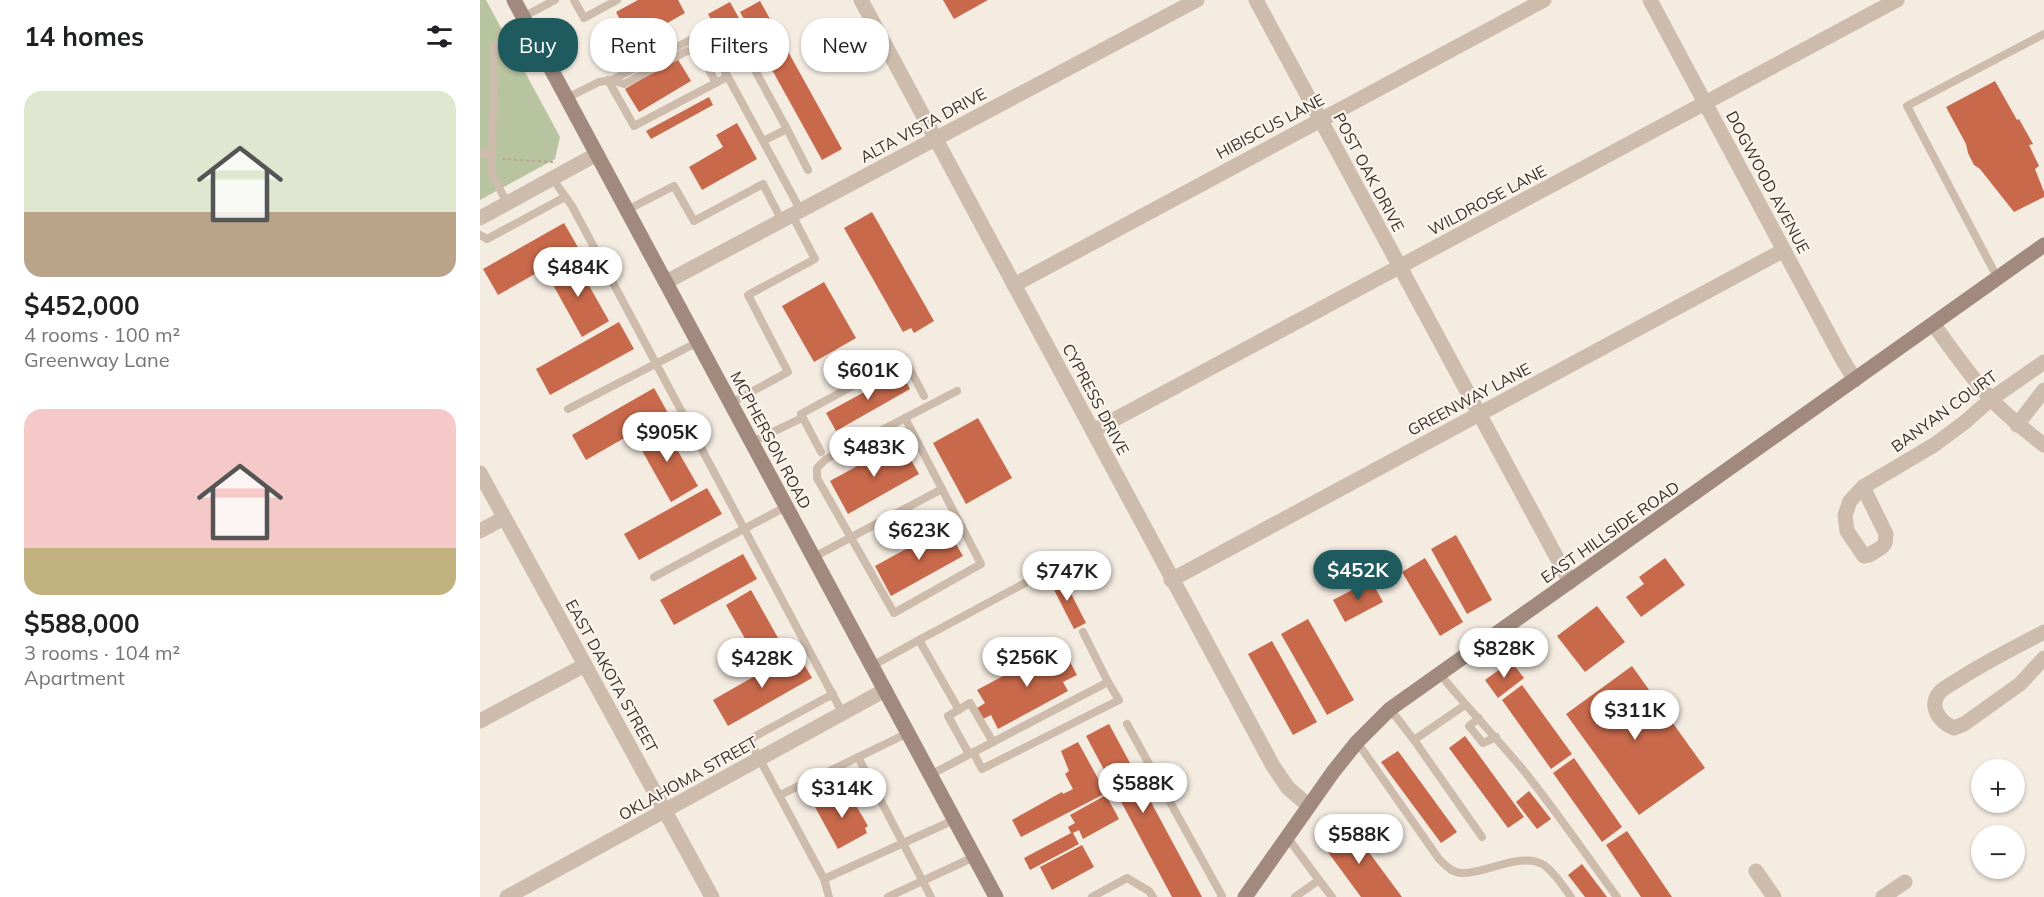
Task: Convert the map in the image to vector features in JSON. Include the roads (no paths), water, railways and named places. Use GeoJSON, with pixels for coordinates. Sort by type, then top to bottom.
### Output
{"type":"FeatureCollection","features":[{"type":"Feature","properties":{"kind":"main road","name":"MCPHERSON ROAD"},"geometry":{"type":"LineString","coordinates":[[514,0],[996,897]]}},
{"type":"Feature","properties":{"kind":"main road","name":"EAST HILLSIDE ROAD"},"geometry":{"type":"LineString","coordinates":[[1251,894],[1287,837],[1356,742],[1390,709],[2044,245]]}},
{"type":"Feature","properties":{"kind":"street","name":"CYPRESS DRIVE"},"geometry":{"type":"LineString","coordinates":[[861,0],[1273,766],[1288,788],[1309,806]]}},
{"type":"Feature","properties":{"kind":"street","name":"ALTA VISTA DRIVE"},"geometry":{"type":"LineString","coordinates":[[666,282],[1197,0]]}},
{"type":"Feature","properties":{"kind":"street","name":"POST OAK DRIVE"},"geometry":{"type":"LineString","coordinates":[[1256,0],[1569,582]]}},
{"type":"Feature","properties":{"kind":"street","name":"HIBISCUS LANE"},"geometry":{"type":"LineString","coordinates":[[1014,285],[1544,0]]}},
{"type":"Feature","properties":{"kind":"street","name":"DOGWOOD AVENUE"},"geometry":{"type":"LineString","coordinates":[[1650,0],[1855,380]]}},
{"type":"Feature","properties":{"kind":"street","name":"WILDROSE LANE"},"geometry":{"type":"LineString","coordinates":[[1093,431],[1897,0]]}},
{"type":"Feature","properties":{"kind":"street"},"geometry":{"type":"LineString","coordinates":[[480,218],[597,154]]}},
{"type":"Feature","properties":{"kind":"street","name":"GREENWAY LANE"},"geometry":{"type":"LineString","coordinates":[[1171,580],[1784,250]]}},
{"type":"Feature","properties":{"kind":"street"},"geometry":{"type":"LineString","coordinates":[[1934,324],[1953,352],[1991,399],[2017,424],[2044,445]]}},
{"type":"Feature","properties":{"kind":"street","name":"BANYAN COURT"},"geometry":{"type":"LineString","coordinates":[[1863,487],[1934,445],[1991,399],[2044,362]]}},
{"type":"Feature","properties":{"kind":"street"},"geometry":{"type":"LineString","coordinates":[[2017,424],[2044,390]]}},
{"type":"Feature","properties":{"kind":"street","name":"EAST DAKOTA STREET"},"geometry":{"type":"LineString","coordinates":[[480,473],[712,897]]}},
{"type":"Feature","properties":{"kind":"street"},"geometry":{"type":"LineString","coordinates":[[480,531],[504,518]]}},
{"type":"Feature","properties":{"kind":"street"},"geometry":{"type":"LineString","coordinates":[[2044,632],[1977,668],[1941,692],[1935,700],[1938,718],[1954,728],[1964,724],[2020,684],[2044,658]]}},
{"type":"Feature","properties":{"kind":"street"},"geometry":{"type":"LineString","coordinates":[[480,721],[585,665]]}},
{"type":"Feature","properties":{"kind":"street","name":"OKLAHOMA STREET"},"geometry":{"type":"LineString","coordinates":[[507,897],[885,690]]}},
{"type":"Feature","properties":{"kind":"street"},"geometry":{"type":"LineString","coordinates":[[1756,871],[1774,897]]}},
{"type":"Feature","properties":{"kind":"street"},"geometry":{"type":"LineString","coordinates":[[1883,897],[1905,882]]}},
{"type":"Feature","properties":{"kind":"lane"},"geometry":{"type":"LineString","coordinates":[[523,17],[555,0]]}},
{"type":"Feature","properties":{"kind":"lane"},"geometry":{"type":"LineString","coordinates":[[574,0],[584,18],[617,0]]}},
{"type":"Feature","properties":{"kind":"lane"},"geometry":{"type":"LineString","coordinates":[[567,98],[610,80],[704,33],[763,141],[791,216],[815,259],[748,295],[788,372],[731,403]]}},
{"type":"Feature","properties":{"kind":"lane"},"geometry":{"type":"LineString","coordinates":[[1997,277],[1907,106],[2044,34]]}},
{"type":"Feature","properties":{"kind":"lane"},"geometry":{"type":"LineString","coordinates":[[494,46],[492,174],[507,203]]}},
{"type":"Feature","properties":{"kind":"lane"},"geometry":{"type":"LineString","coordinates":[[610,80],[624,84],[687,51],[696,51],[702,57],[716,83]]}},
{"type":"Feature","properties":{"kind":"lane"},"geometry":{"type":"LineString","coordinates":[[756,72],[808,170]]}},
{"type":"Feature","properties":{"kind":"lane"},"geometry":{"type":"LineString","coordinates":[[610,80],[634,126],[728,77]]}},
{"type":"Feature","properties":{"kind":"lane"},"geometry":{"type":"LineString","coordinates":[[763,141],[787,129]]}},
{"type":"Feature","properties":{"kind":"lane"},"geometry":{"type":"LineString","coordinates":[[480,154],[492,153]]}},
{"type":"Feature","properties":{"kind":"lane"},"geometry":{"type":"LineString","coordinates":[[552,178],[565,197],[656,364],[843,714]]}},
{"type":"Feature","properties":{"kind":"lane"},"geometry":{"type":"LineString","coordinates":[[627,210],[674,186],[694,221],[763,184],[791,216]]}},
{"type":"Feature","properties":{"kind":"lane"},"geometry":{"type":"LineString","coordinates":[[480,234],[487,239],[565,197]]}},
{"type":"Feature","properties":{"kind":"lane"},"geometry":{"type":"LineString","coordinates":[[568,409],[698,342]]}},
{"type":"Feature","properties":{"kind":"lane"},"geometry":{"type":"LineString","coordinates":[[821,452],[801,414],[904,358],[924,396]]}},
{"type":"Feature","properties":{"kind":"lane"},"geometry":{"type":"LineString","coordinates":[[905,418],[981,564],[894,613],[817,478],[817,468],[826,459],[957,391]]}},
{"type":"Feature","properties":{"kind":"lane"},"geometry":{"type":"LineString","coordinates":[[752,442],[802,418]]}},
{"type":"Feature","properties":{"kind":"lane"},"geometry":{"type":"LineString","coordinates":[[814,557],[942,489]]}},
{"type":"Feature","properties":{"kind":"lane"},"geometry":{"type":"LineString","coordinates":[[654,577],[787,506]]}},
{"type":"Feature","properties":{"kind":"lane"},"geometry":{"type":"LineString","coordinates":[[872,666],[1025,583]]}},
{"type":"Feature","properties":{"kind":"lane"},"geometry":{"type":"LineString","coordinates":[[993,742],[970,703],[948,716],[982,770],[1119,700],[1083,632]]}},
{"type":"Feature","properties":{"kind":"lane"},"geometry":{"type":"LineString","coordinates":[[919,640],[958,710]]}},
{"type":"Feature","properties":{"kind":"lane"},"geometry":{"type":"LineString","coordinates":[[1440,674],[1526,773],[1617,897]]}},
{"type":"Feature","properties":{"kind":"lane"},"geometry":{"type":"LineString","coordinates":[[930,775],[1108,682]]}},
{"type":"Feature","properties":{"kind":"lane"},"geometry":{"type":"LineString","coordinates":[[830,897],[824,879],[751,743],[752,738],[833,694]]}},
{"type":"Feature","properties":{"kind":"lane"},"geometry":{"type":"LineString","coordinates":[[1414,740],[1465,705]]}},
{"type":"Feature","properties":{"kind":"lane"},"geometry":{"type":"LineString","coordinates":[[1390,709],[1482,837]]}},
{"type":"Feature","properties":{"kind":"lane"},"geometry":{"type":"LineString","coordinates":[[1479,718],[1469,726],[1483,743],[1496,737]]}},
{"type":"Feature","properties":{"kind":"lane"},"geometry":{"type":"LineString","coordinates":[[1127,724],[1222,896]]}},
{"type":"Feature","properties":{"kind":"lane"},"geometry":{"type":"LineString","coordinates":[[780,795],[908,733]]}},
{"type":"Feature","properties":{"kind":"lane"},"geometry":{"type":"LineString","coordinates":[[1356,742],[1438,859],[1449,869],[1461,873],[1525,861],[1541,864],[1554,874],[1571,897]]}},
{"type":"Feature","properties":{"kind":"lane"},"geometry":{"type":"LineString","coordinates":[[858,757],[931,897]]}},
{"type":"Feature","properties":{"kind":"lane"},"geometry":{"type":"LineString","coordinates":[[824,879],[954,820]]}},
{"type":"Feature","properties":{"kind":"lane"},"geometry":{"type":"LineString","coordinates":[[1287,837],[1332,897]]}},
{"type":"Feature","properties":{"kind":"lane"},"geometry":{"type":"LineString","coordinates":[[888,897],[974,857]]}},
{"type":"Feature","properties":{"kind":"lane"},"geometry":{"type":"LineString","coordinates":[[1092,897],[1127,878],[1149,891],[1153,897]]}},
{"type":"Feature","properties":{"kind":"lane"},"geometry":{"type":"LineString","coordinates":[[1295,897],[1319,880]]}}]}
